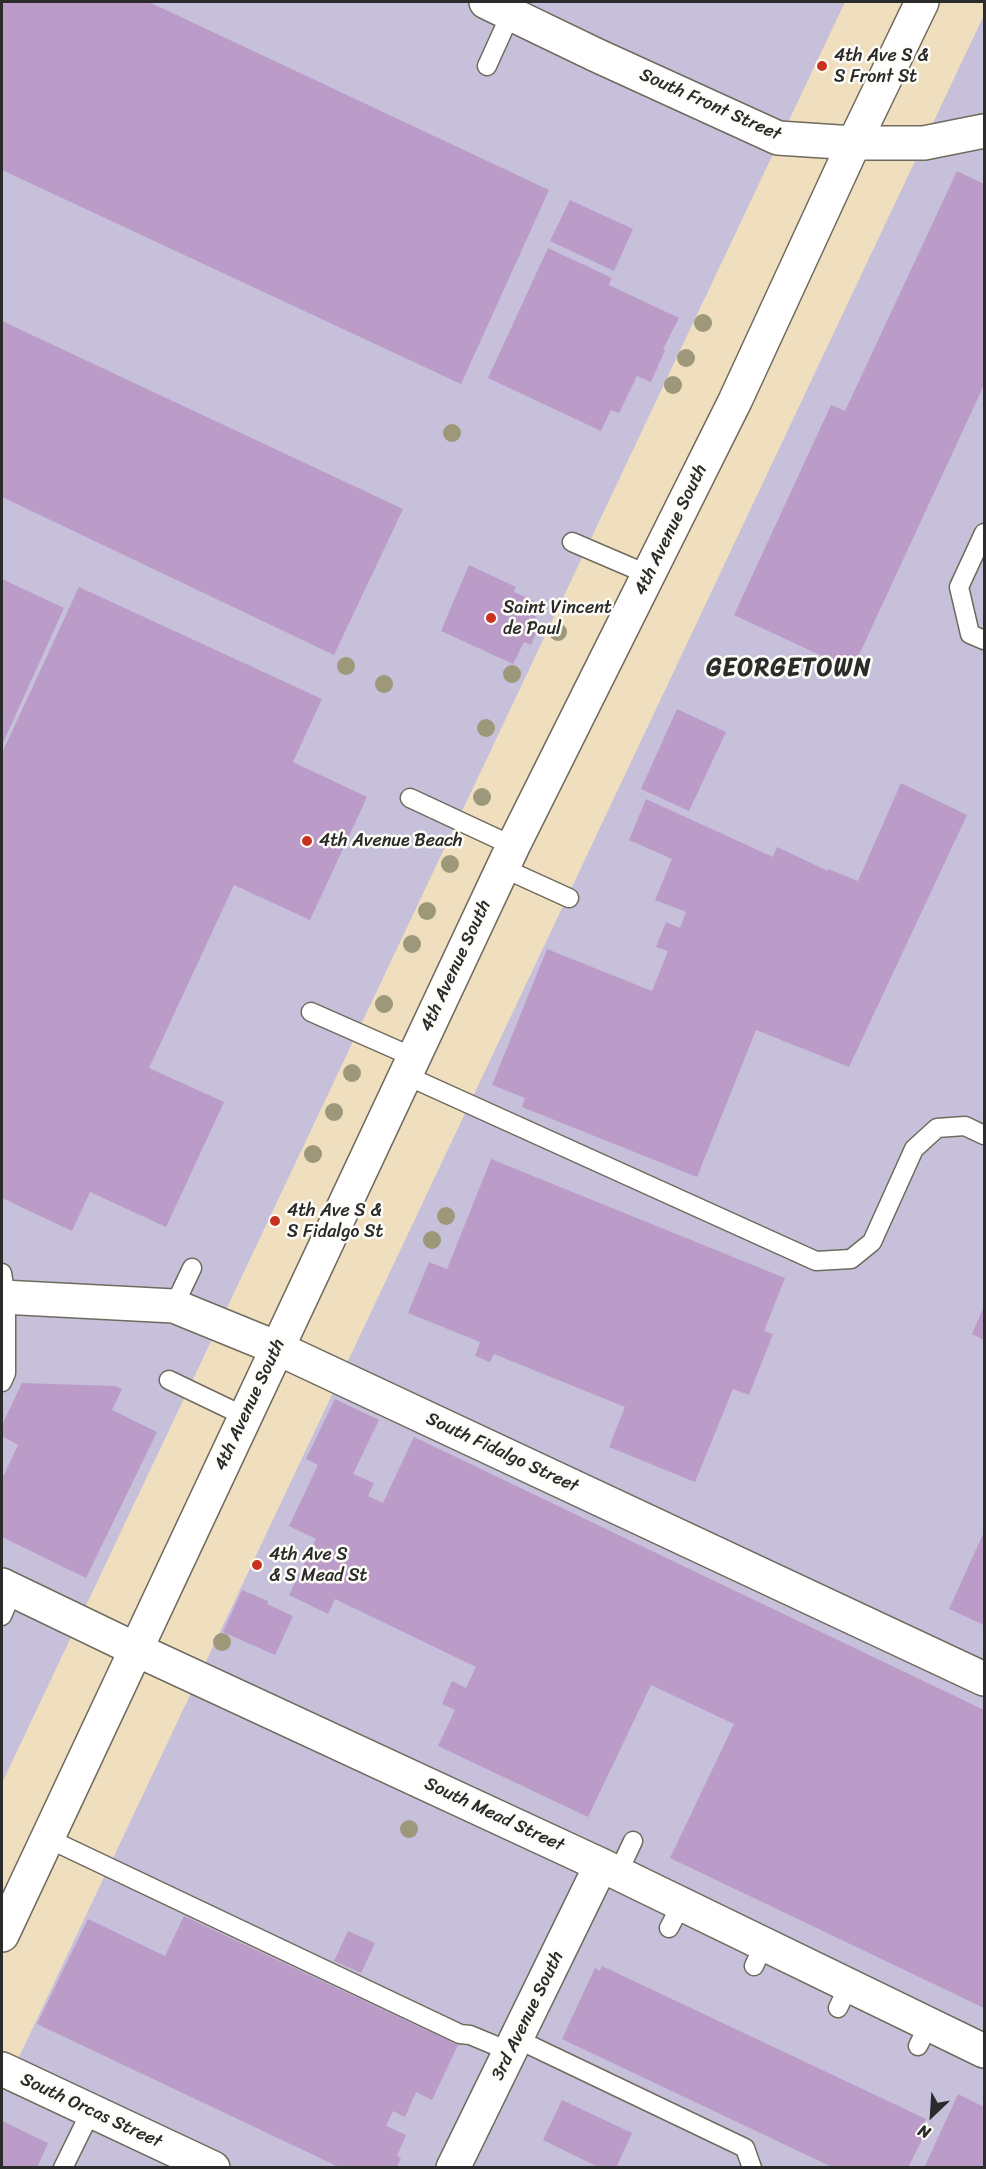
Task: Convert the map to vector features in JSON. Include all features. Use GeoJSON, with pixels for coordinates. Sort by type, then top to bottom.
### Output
{"type":"FeatureCollection","features":[{"type":"Feature","properties":{"kind":"street","name":"4th Avenue South"},"geometry":{"type":"LineString","coordinates":[[2,1935],[508,857],[735,401],[922,2]]}},
{"type":"Feature","properties":{"kind":"street","name":"South Front Street"},"geometry":{"type":"LineString","coordinates":[[498,7],[596,55],[778,138],[854,143],[924,143],[984,132]]}},
{"type":"Feature","properties":{"kind":"street","name":"South Fidalgo Street"},"geometry":{"type":"LineString","coordinates":[[3,1289],[174,1306],[277,1348],[984,1679]]}},
{"type":"Feature","properties":{"kind":"street","name":"South Mead Street"},"geometry":{"type":"LineString","coordinates":[[5,1597],[135,1649],[609,1869],[675,1916],[923,2035],[984,2051]]}},
{"type":"Feature","properties":{"kind":"street","name":"3rd Avenue South"},"geometry":{"type":"LineString","coordinates":[[453,2168],[514,2046],[609,1869]]}},
{"type":"Feature","properties":{"kind":"street","name":"South Orcas Street"},"geometry":{"type":"LineString","coordinates":[[2,2069],[213,2168]]}},
{"type":"Feature","properties":{"kind":"lane"},"geometry":{"type":"LineString","coordinates":[[487,66],[498,7]]}},
{"type":"Feature","properties":{"kind":"lane"},"geometry":{"type":"LineString","coordinates":[[984,533],[959,587],[970,634],[984,639]]}},
{"type":"Feature","properties":{"kind":"lane"},"geometry":{"type":"LineString","coordinates":[[572,542],[649,575]]}},
{"type":"Feature","properties":{"kind":"lane"},"geometry":{"type":"LineString","coordinates":[[410,798],[508,857],[569,898]]}},
{"type":"Feature","properties":{"kind":"lane"},"geometry":{"type":"LineString","coordinates":[[311,1012],[409,1066],[816,1261],[851,1259],[872,1242],[914,1149],[937,1128],[965,1126],[984,1135]]}},
{"type":"Feature","properties":{"kind":"lane"},"geometry":{"type":"LineString","coordinates":[[174,1306],[192,1268]]}},
{"type":"Feature","properties":{"kind":"lane"},"geometry":{"type":"LineString","coordinates":[[2,1382],[6,1373],[3,1289]]}},
{"type":"Feature","properties":{"kind":"lane"},"geometry":{"type":"LineString","coordinates":[[169,1380],[244,1416]]}},
{"type":"Feature","properties":{"kind":"lane"},"geometry":{"type":"LineString","coordinates":[[47,1838],[460,2034],[471,2034],[514,2046],[745,2148],[752,2168]]}},
{"type":"Feature","properties":{"kind":"lane"},"geometry":{"type":"LineString","coordinates":[[609,1869],[633,1840]]}},
{"type":"Feature","properties":{"kind":"lane"},"geometry":{"type":"LineString","coordinates":[[63,2168],[92,2111]]}},
{"type":"Feature","properties":{"kind":"shaded area"},"geometry":{"type":"Polygon","coordinates":[[[2,2],[845,2],[2,1783],[2,2]]]}},
{"type":"Feature","properties":{"kind":"shaded area"},"geometry":{"type":"Polygon","coordinates":[[[984,15],[984,2167],[2,2167],[2,2093],[984,15]]]}},
{"type":"Feature","properties":{"kind":"building"},"geometry":{"type":"Polygon","coordinates":[[[2,2],[149,2],[549,190],[461,384],[2,170],[2,2]]]}},
{"type":"Feature","properties":{"kind":"building"},"geometry":{"type":"Polygon","coordinates":[[[957,171],[984,184],[984,385],[852,670],[734,615],[831,405],[845,411],[957,171]]]}},
{"type":"Feature","properties":{"kind":"building"},"geometry":{"type":"Polygon","coordinates":[[[570,200],[633,229],[614,271],[550,241],[570,200]]]}},
{"type":"Feature","properties":{"kind":"building"},"geometry":{"type":"Polygon","coordinates":[[[548,248],[612,278],[609,285],[679,318],[663,349],[665,350],[651,382],[637,376],[619,413],[611,410],[601,431],[488,378],[548,248]]]}},
{"type":"Feature","properties":{"kind":"building"},"geometry":{"type":"Polygon","coordinates":[[[2,321],[403,509],[334,655],[2,497],[2,321]]]}},
{"type":"Feature","properties":{"kind":"building"},"geometry":{"type":"Polygon","coordinates":[[[469,565],[516,587],[514,592],[541,604],[531,628],[537,631],[531,645],[524,642],[513,664],[441,631],[469,565]]]}},
{"type":"Feature","properties":{"kind":"building"},"geometry":{"type":"Polygon","coordinates":[[[2,579],[64,608],[2,745],[2,579]]]}},
{"type":"Feature","properties":{"kind":"building"},"geometry":{"type":"Polygon","coordinates":[[[79,587],[322,699],[293,762],[367,797],[310,920],[234,885],[149,1068],[224,1102],[166,1227],[90,1192],[72,1231],[2,1198],[2,753],[79,587]]]}},
{"type":"Feature","properties":{"kind":"building"},"geometry":{"type":"Polygon","coordinates":[[[677,709],[726,732],[689,811],[641,789],[677,709]]]}},
{"type":"Feature","properties":{"kind":"building"},"geometry":{"type":"Polygon","coordinates":[[[901,783],[967,815],[849,1067],[756,1030],[697,1177],[522,1107],[525,1098],[492,1085],[547,949],[652,991],[668,951],[656,947],[666,922],[680,928],[686,912],[655,900],[672,859],[629,840],[646,799],[773,857],[777,847],[828,871],[828,869],[858,881],[901,783]]]}},
{"type":"Feature","properties":{"kind":"building"},"geometry":{"type":"Polygon","coordinates":[[[491,1159],[785,1278],[764,1331],[773,1334],[749,1395],[733,1389],[695,1482],[609,1447],[625,1407],[494,1354],[490,1362],[475,1356],[480,1342],[408,1313],[429,1262],[447,1269],[491,1159]]]}},
{"type":"Feature","properties":{"kind":"building"},"geometry":{"type":"Polygon","coordinates":[[[984,1306],[984,1340],[972,1334],[984,1306]]]}},
{"type":"Feature","properties":{"kind":"building"},"geometry":{"type":"Polygon","coordinates":[[[22,1383],[115,1386],[122,1389],[112,1410],[157,1432],[86,1578],[2,1537],[2,1479],[18,1445],[2,1436],[2,1425],[22,1383]]]}},
{"type":"Feature","properties":{"kind":"building"},"geometry":{"type":"Polygon","coordinates":[[[335,1399],[379,1420],[353,1474],[374,1483],[368,1496],[383,1503],[414,1437],[984,1710],[984,2008],[670,1858],[734,1724],[651,1685],[588,1817],[438,1746],[455,1710],[442,1704],[452,1681],[466,1688],[476,1667],[335,1599],[328,1614],[289,1595],[316,1539],[289,1526],[318,1465],[306,1459],[335,1399]]]}},
{"type":"Feature","properties":{"kind":"building"},"geometry":{"type":"Polygon","coordinates":[[[984,1532],[984,1625],[949,1609],[984,1532]]]}},
{"type":"Feature","properties":{"kind":"building"},"geometry":{"type":"Polygon","coordinates":[[[242,1590],[268,1601],[267,1604],[293,1616],[275,1655],[223,1632],[242,1590]]]}},
{"type":"Feature","properties":{"kind":"building"},"geometry":{"type":"Polygon","coordinates":[[[184,1916],[458,2045],[432,2100],[416,2092],[405,2117],[393,2111],[386,2126],[406,2135],[397,2156],[401,2158],[396,2168],[341,2168],[37,2024],[88,1919],[165,1956],[184,1916]]]}},
{"type":"Feature","properties":{"kind":"building"},"geometry":{"type":"Polygon","coordinates":[[[348,1931],[375,1943],[361,1973],[334,1961],[348,1931]]]}},
{"type":"Feature","properties":{"kind":"building"},"geometry":{"type":"Polygon","coordinates":[[[602,1966],[926,2119],[924,2125],[928,2127],[908,2168],[834,2168],[562,2039],[595,1968],[600,1971],[602,1966]]]}},
{"type":"Feature","properties":{"kind":"building"},"geometry":{"type":"Polygon","coordinates":[[[958,2094],[984,2107],[984,2168],[924,2168],[958,2094]]]}},
{"type":"Feature","properties":{"kind":"building"},"geometry":{"type":"Polygon","coordinates":[[[562,2100],[632,2133],[616,2168],[600,2168],[543,2140],[562,2100]]]}},
{"type":"Feature","properties":{"kind":"building"},"geometry":{"type":"Polygon","coordinates":[[[2,2121],[48,2143],[37,2168],[2,2168],[2,2121]]]}},
{"type":"Feature","properties":{"kind":"place","name":"4th Ave S & S Front St"},"geometry":{"type":"Point","coordinates":[822,66]}},
{"type":"Feature","properties":{"kind":"place","name":"Saint Vincent de Paul"},"geometry":{"type":"Point","coordinates":[491,618]}},
{"type":"Feature","properties":{"kind":"place","name":"4th Avenue Beach"},"geometry":{"type":"Point","coordinates":[307,841]}},
{"type":"Feature","properties":{"kind":"place","name":"4th Ave S & S Fidalgo St"},"geometry":{"type":"Point","coordinates":[275,1221]}},
{"type":"Feature","properties":{"kind":"place","name":"4th Ave S & S Mead St"},"geometry":{"type":"Point","coordinates":[257,1565]}},
{"type":"Feature","properties":{"kind":"district","name":"GEORGETOWN"},"geometry":{"type":"Point","coordinates":[789,669]}}]}
